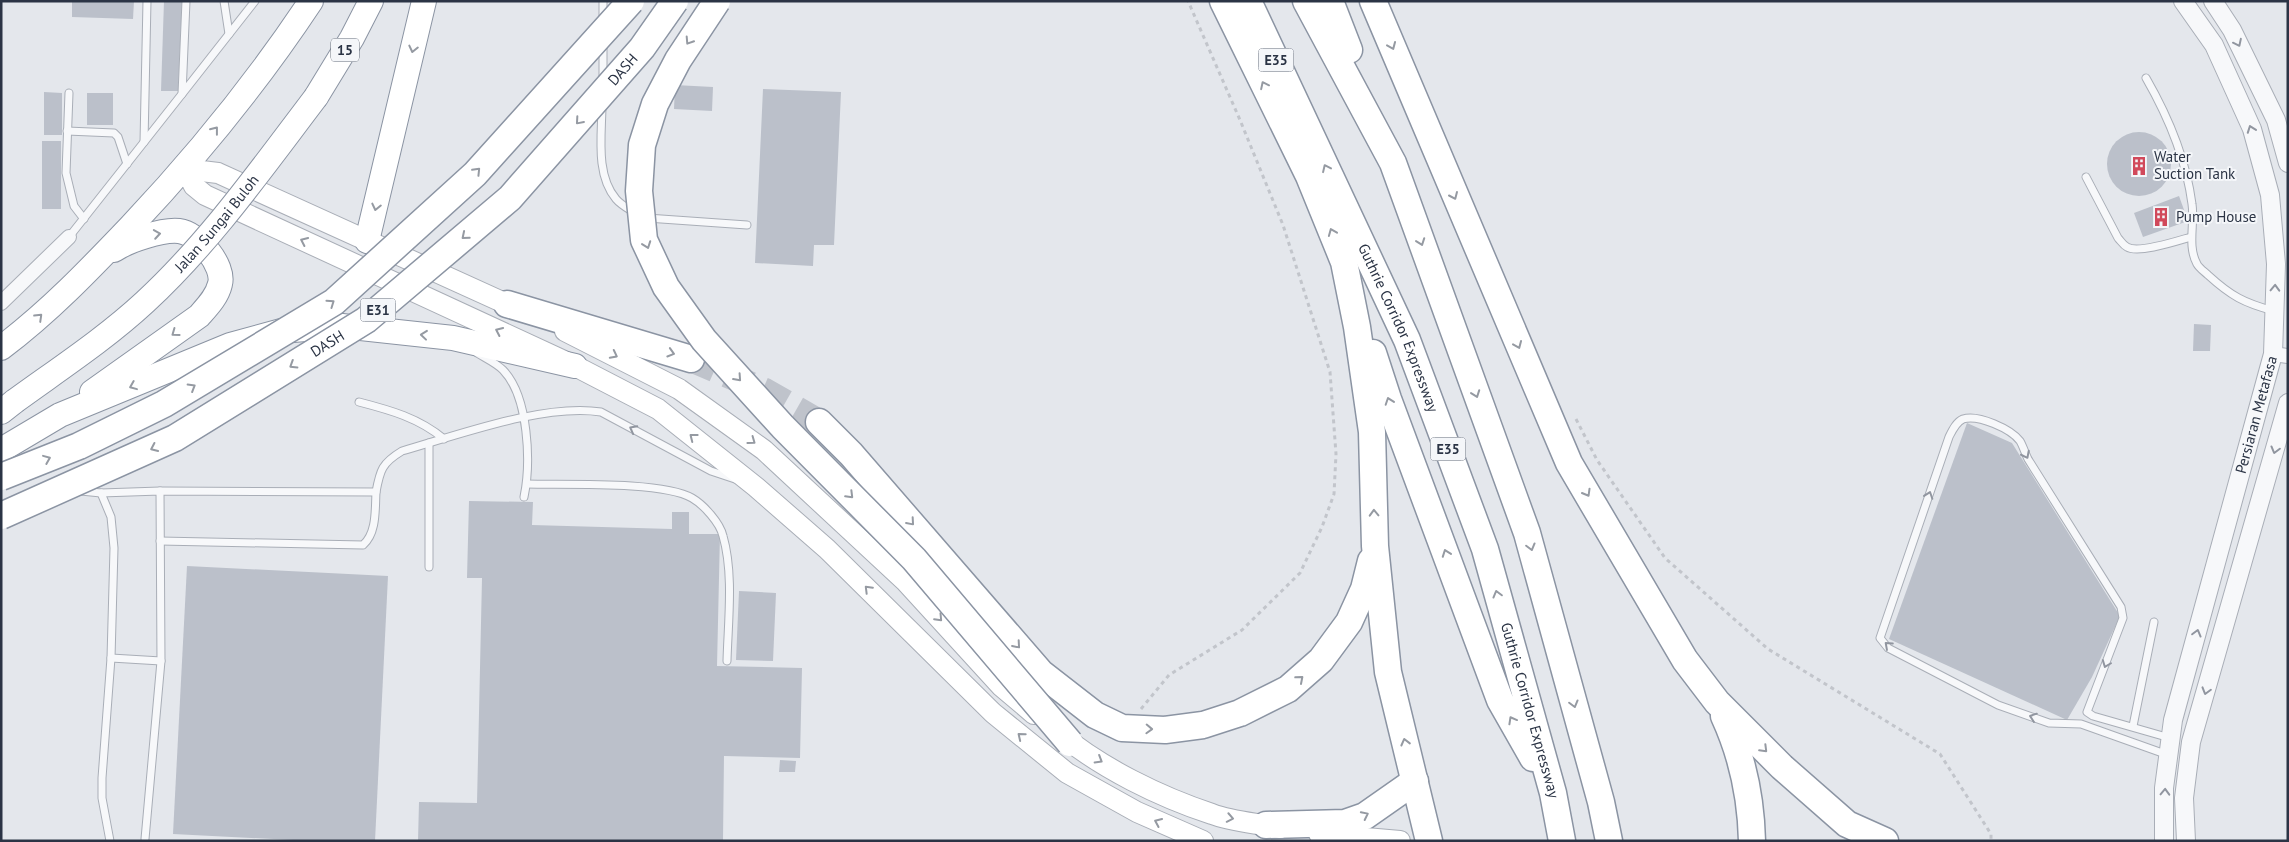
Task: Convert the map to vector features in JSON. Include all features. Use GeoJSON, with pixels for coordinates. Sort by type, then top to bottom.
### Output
{"type":"FeatureCollection","features":[{"type":"Feature","properties":{"kind":"highway"},"geometry":{"type":"LineString","coordinates":[[1,348],[30,326],[98,261],[184,169],[282,45],[311,1]]}},
{"type":"Feature","properties":{"kind":"highway","name":"Jalan Sungai Buloh"},"geometry":{"type":"LineString","coordinates":[[6,407],[102,339],[145,302],[187,259],[245,191],[316,97],[352,38],[371,1]]}},
{"type":"Feature","properties":{"kind":"highway"},"geometry":{"type":"LineString","coordinates":[[367,241],[424,1]]}},
{"type":"Feature","properties":{"kind":"highway","name":"E31"},"geometry":{"type":"LineString","coordinates":[[1,477],[79,446],[164,404],[334,302],[474,174],[631,1]]}},
{"type":"Feature","properties":{"kind":"highway","name":"DASH"},"geometry":{"type":"LineString","coordinates":[[1,517],[176,438],[366,320],[510,198],[642,48],[675,1]]}},
{"type":"Feature","properties":{"kind":"highway"},"geometry":{"type":"LineString","coordinates":[[717,1],[678,60],[659,95],[642,145],[639,191],[644,240],[666,288],[704,340],[783,427],[914,559],[1070,743]]}},
{"type":"Feature","properties":{"kind":"highway"},"geometry":{"type":"LineString","coordinates":[[1223,1],[1309,176],[1344,262],[1388,399],[1500,700],[1553,793]]}},
{"type":"Feature","properties":{"kind":"highway","name":"Guthrie Corridor Expressway"},"geometry":{"type":"LineString","coordinates":[[1248,1],[1407,340],[1485,549],[1553,793],[1562,841]]}},
{"type":"Feature","properties":{"kind":"highway"},"geometry":{"type":"LineString","coordinates":[[1306,1],[1392,163]]}},
{"type":"Feature","properties":{"kind":"highway"},"geometry":{"type":"LineString","coordinates":[[1330,1],[1528,532],[1601,802],[1609,841]]}},
{"type":"Feature","properties":{"kind":"highway"},"geometry":{"type":"LineString","coordinates":[[1373,1],[1569,463],[1685,660],[1717,702],[1782,768],[1847,824],[1885,841]]}},
{"type":"Feature","properties":{"kind":"highway"},"geometry":{"type":"LineString","coordinates":[[1,450],[60,416],[199,316],[212,300],[221,283],[214,257],[193,237],[180,231],[149,235],[122,244],[98,261]]}},
{"type":"Feature","properties":{"kind":"highway"},"geometry":{"type":"LineString","coordinates":[[1344,262],[1358,327],[1372,432],[1375,546],[1388,672],[1429,841]]}},
{"type":"Feature","properties":{"kind":"highway"},"geometry":{"type":"LineString","coordinates":[[507,304],[691,359]]}},
{"type":"Feature","properties":{"kind":"highway"},"geometry":{"type":"LineString","coordinates":[[60,416],[230,345],[281,331],[342,326],[453,338],[575,366]]}},
{"type":"Feature","properties":{"kind":"highway"},"geometry":{"type":"LineString","coordinates":[[819,422],[851,454],[1041,673],[1095,715],[1122,728],[1165,730],[1203,725],[1240,713],[1288,689],[1321,660],[1349,622],[1364,589],[1375,546]]}},
{"type":"Feature","properties":{"kind":"highway"},"geometry":{"type":"LineString","coordinates":[[1717,702],[1736,742],[1745,780],[1752,841]]}},
{"type":"Feature","properties":{"kind":"highway"},"geometry":{"type":"LineString","coordinates":[[1266,825],[1345,823],[1365,816],[1414,781]]}},
{"type":"Feature","properties":{"kind":"main road"},"geometry":{"type":"LineString","coordinates":[[184,169],[218,173],[580,338],[679,389],[764,450],[906,582],[1001,686],[1070,743],[1132,780],[1169,798],[1214,815],[1309,833],[1400,841]]}},
{"type":"Feature","properties":{"kind":"main road"},"geometry":{"type":"LineString","coordinates":[[184,169],[194,186],[205,195],[575,366],[658,409],[756,487],[827,549],[993,713],[1067,773],[1137,812],[1203,841]]}},
{"type":"Feature","properties":{"kind":"street","name":"Persiaran Metafasa"},"geometry":{"type":"LineString","coordinates":[[2164,841],[2164,788],[2173,720],[2280,355],[2275,311],[2276,264],[2270,195],[2252,129],[2214,45],[2184,1]]}},
{"type":"Feature","properties":{"kind":"street"},"geometry":{"type":"LineString","coordinates":[[2213,1],[2232,30],[2276,120],[2288,162]]}},
{"type":"Feature","properties":{"kind":"street"},"geometry":{"type":"LineString","coordinates":[[1,303],[70,237]]}},
{"type":"Feature","properties":{"kind":"street","name":"Persiaran Metafasa"},"geometry":{"type":"LineString","coordinates":[[2186,841],[2184,798],[2191,742],[2288,403]]}},
{"type":"Feature","properties":{"kind":"lane"},"geometry":{"type":"LineString","coordinates":[[144,143],[147,1]]}},
{"type":"Feature","properties":{"kind":"lane"},"geometry":{"type":"LineString","coordinates":[[182,94],[186,1]]}},
{"type":"Feature","properties":{"kind":"lane"},"geometry":{"type":"LineString","coordinates":[[224,1],[229,34]]}},
{"type":"Feature","properties":{"kind":"lane"},"geometry":{"type":"LineString","coordinates":[[70,237],[255,1]]}},
{"type":"Feature","properties":{"kind":"lane"},"geometry":{"type":"LineString","coordinates":[[603,1],[602,168],[607,185],[616,200],[635,213],[648,218],[747,225]]}},
{"type":"Feature","properties":{"kind":"lane"},"geometry":{"type":"LineString","coordinates":[[2146,78],[2168,118],[2180,149],[2193,206],[2191,237],[2197,265],[2224,290],[2249,304],[2275,311]]}},
{"type":"Feature","properties":{"kind":"lane"},"geometry":{"type":"LineString","coordinates":[[69,93],[66,173],[69,192],[74,206],[84,218]]}},
{"type":"Feature","properties":{"kind":"lane"},"geometry":{"type":"LineString","coordinates":[[67,131],[114,133],[118,137],[127,164]]}},
{"type":"Feature","properties":{"kind":"lane"},"geometry":{"type":"LineString","coordinates":[[2086,177],[2118,238],[2133,250],[2191,237]]}},
{"type":"Feature","properties":{"kind":"lane"},"geometry":{"type":"LineString","coordinates":[[453,338],[503,370],[514,386],[525,417],[527,484],[524,498]]}},
{"type":"Feature","properties":{"kind":"lane"},"geometry":{"type":"LineString","coordinates":[[359,402],[396,411],[430,427],[444,439]]}},
{"type":"Feature","properties":{"kind":"lane"},"geometry":{"type":"LineString","coordinates":[[160,541],[363,545],[367,541],[373,526],[380,470],[390,458],[402,451],[525,417],[585,410],[602,412],[711,471],[756,487]]}},
{"type":"Feature","properties":{"kind":"lane"},"geometry":{"type":"LineString","coordinates":[[2081,724],[2123,618],[2121,607],[2028,459],[2019,440],[2001,427],[1981,419],[1964,419],[1953,428],[1949,437],[1880,638],[1888,648],[1998,705],[2049,723],[2081,724],[2168,756]]}},
{"type":"Feature","properties":{"kind":"lane"},"geometry":{"type":"LineString","coordinates":[[428,444],[429,567]]}},
{"type":"Feature","properties":{"kind":"lane"},"geometry":{"type":"LineString","coordinates":[[527,484],[650,488],[672,491],[692,498],[703,507],[723,534],[729,564],[727,661]]}},
{"type":"Feature","properties":{"kind":"lane"},"geometry":{"type":"LineString","coordinates":[[1,517],[76,490],[102,493],[160,491],[376,492]]}},
{"type":"Feature","properties":{"kind":"lane"},"geometry":{"type":"LineString","coordinates":[[145,839],[161,661],[160,491]]}},
{"type":"Feature","properties":{"kind":"lane"},"geometry":{"type":"LineString","coordinates":[[102,493],[111,517],[114,548],[111,658],[102,778],[102,798],[110,841]]}},
{"type":"Feature","properties":{"kind":"lane"},"geometry":{"type":"LineString","coordinates":[[2133,726],[2154,622]]}},
{"type":"Feature","properties":{"kind":"lane"},"geometry":{"type":"LineString","coordinates":[[111,658],[161,661]]}},
{"type":"Feature","properties":{"kind":"lane"},"geometry":{"type":"LineString","coordinates":[[2087,712],[2093,716],[2170,738]]}},
{"type":"Feature","properties":{"kind":"path"},"geometry":{"type":"LineString","coordinates":[[1141,709],[1169,675],[1242,630],[1300,573],[1322,527],[1334,494],[1336,454],[1330,372],[1283,224],[1188,1]]}},
{"type":"Feature","properties":{"kind":"path"},"geometry":{"type":"LineString","coordinates":[[1574,417],[1597,460],[1665,558],[1768,649],[1940,754],[1991,834],[1991,841]]}},
{"type":"Feature","properties":{"kind":"building"},"geometry":{"type":"Polygon","coordinates":[[[72,1],[134,1],[133,19],[72,17],[72,1]]]}},
{"type":"Feature","properties":{"kind":"building"},"geometry":{"type":"Polygon","coordinates":[[[164,1],[182,1],[178,91],[161,91],[164,1]]]}},
{"type":"Feature","properties":{"kind":"building"},"geometry":{"type":"Polygon","coordinates":[[[675,85],[713,87],[712,111],[674,109],[675,85]]]}},
{"type":"Feature","properties":{"kind":"building"},"geometry":{"type":"Polygon","coordinates":[[[763,89],[841,92],[834,245],[814,245],[813,266],[755,263],[763,89]]]}},
{"type":"Feature","properties":{"kind":"building"},"geometry":{"type":"Polygon","coordinates":[[[44,92],[62,93],[62,135],[44,135],[44,92]]]}},
{"type":"Feature","properties":{"kind":"building"},"geometry":{"type":"Polygon","coordinates":[[[87,93],[113,93],[113,125],[87,125],[87,93]]]}},
{"type":"Feature","properties":{"kind":"building","name":"Water Suction Tank"},"geometry":{"type":"Polygon","coordinates":[[[2133,132],[2145,132],[2162,141],[2169,152],[2171,164],[2169,176],[2162,187],[2145,196],[2133,196],[2121,191],[2112,182],[2107,170],[2107,158],[2112,146],[2121,137],[2133,132]]]}},
{"type":"Feature","properties":{"kind":"building"},"geometry":{"type":"Polygon","coordinates":[[[42,141],[61,141],[61,209],[42,209],[42,141]]]}},
{"type":"Feature","properties":{"kind":"building","name":"Pump House"},"geometry":{"type":"Polygon","coordinates":[[[2179,196],[2188,221],[2143,237],[2134,213],[2179,196]]]}},
{"type":"Feature","properties":{"kind":"building"},"geometry":{"type":"Polygon","coordinates":[[[2194,324],[2211,325],[2210,351],[2193,351],[2194,324]]]}},
{"type":"Feature","properties":{"kind":"building"},"geometry":{"type":"Polygon","coordinates":[[[1967,423],[2012,443],[2120,616],[2092,677],[2067,720],[1889,639],[1967,423]]]}},
{"type":"Feature","properties":{"kind":"building"},"geometry":{"type":"Polygon","coordinates":[[[469,501],[533,502],[532,525],[672,529],[672,512],[689,512],[689,534],[720,534],[717,666],[802,668],[800,758],[724,756],[723,841],[418,841],[419,802],[477,803],[482,578],[467,578],[469,501]]]}},
{"type":"Feature","properties":{"kind":"building"},"geometry":{"type":"Polygon","coordinates":[[[187,566],[388,576],[375,841],[313,841],[173,834],[187,566]]]}},
{"type":"Feature","properties":{"kind":"building"},"geometry":{"type":"Polygon","coordinates":[[[739,591],[776,593],[773,661],[736,660],[739,591]]]}},
{"type":"Feature","properties":{"kind":"building"},"geometry":{"type":"Polygon","coordinates":[[[780,760],[796,761],[795,772],[779,772],[780,760]]]}},
{"type":"Feature","properties":{"kind":"tunnel"},"geometry":{"type":"LineString","coordinates":[[691,359],[765,391],[819,422]]}},
{"type":"Feature","properties":{"kind":"place","name":"Water Suction Tank"},"geometry":{"type":"Point","coordinates":[2139,166]}},
{"type":"Feature","properties":{"kind":"place","name":"Pump House"},"geometry":{"type":"Point","coordinates":[2161,217]}}]}
